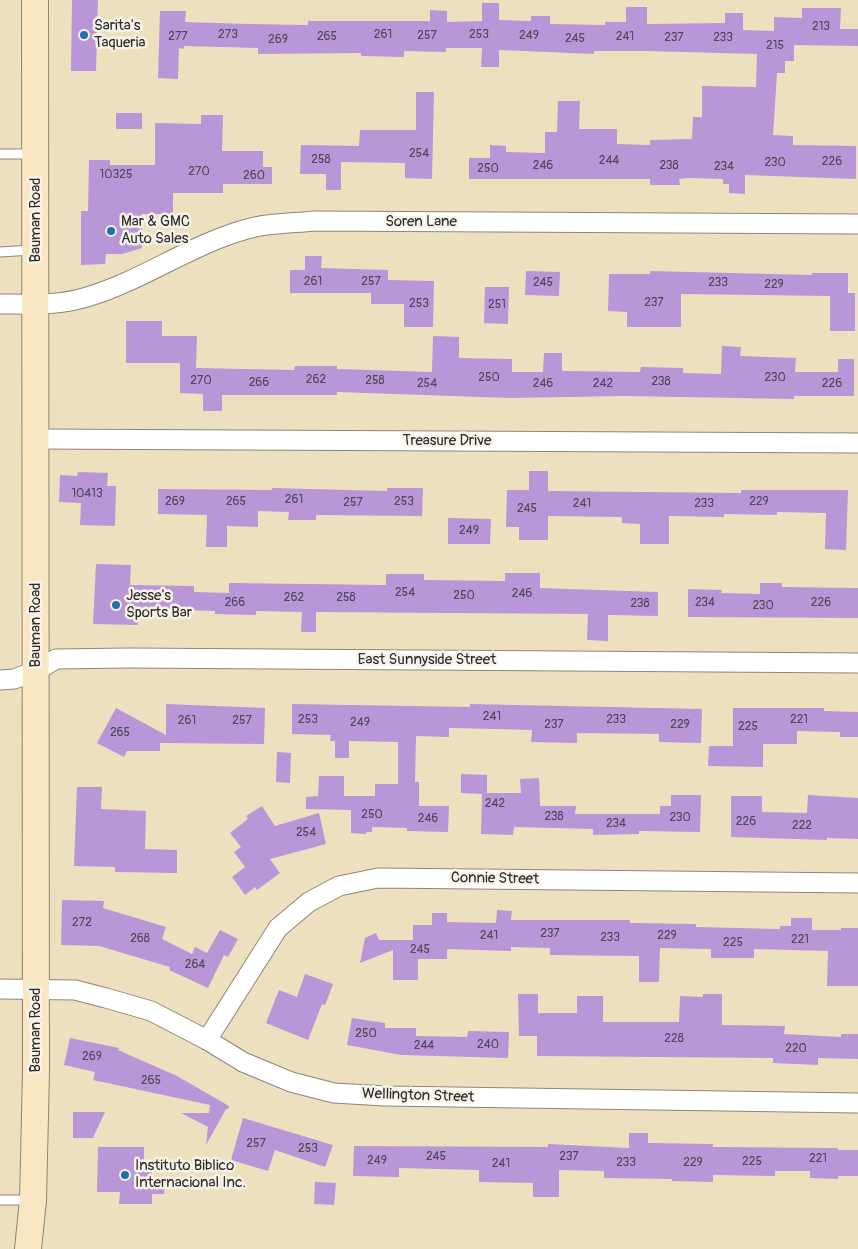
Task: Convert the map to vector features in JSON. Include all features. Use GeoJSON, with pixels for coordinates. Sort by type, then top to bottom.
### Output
{"type":"FeatureCollection","features":[{"type":"Feature","properties":{"kind":"street","name":"Bauman Road"},"geometry":{"type":"LineString","coordinates":[[28,1249],[33,1200],[36,990],[35,0]]}},
{"type":"Feature","properties":{"kind":"street","name":"Soren Lane"},"geometry":{"type":"LineString","coordinates":[[0,304],[54,304],[86,297],[121,284],[213,241],[255,227],[315,221],[858,224]]}},
{"type":"Feature","properties":{"kind":"street","name":"Treasure Drive"},"geometry":{"type":"LineString","coordinates":[[36,439],[858,443]]}},
{"type":"Feature","properties":{"kind":"street","name":"East Sunnyside Street"},"geometry":{"type":"LineString","coordinates":[[0,680],[14,679],[36,671],[56,659],[858,663]]}},
{"type":"Feature","properties":{"kind":"street","name":"Connie Street"},"geometry":{"type":"LineString","coordinates":[[207,1040],[278,928],[310,902],[339,886],[378,878],[858,883]]}},
{"type":"Feature","properties":{"kind":"street","name":"Wellington Street"},"geometry":{"type":"LineString","coordinates":[[0,989],[75,990],[151,1011],[207,1040],[243,1062],[290,1082],[334,1093],[395,1096],[858,1103]]}},
{"type":"Feature","properties":{"kind":"lane"},"geometry":{"type":"LineString","coordinates":[[0,154],[36,154]]}},
{"type":"Feature","properties":{"kind":"lane"},"geometry":{"type":"LineString","coordinates":[[0,252],[36,249]]}},
{"type":"Feature","properties":{"kind":"lane"},"geometry":{"type":"LineString","coordinates":[[0,1200],[33,1200]]}},
{"type":"Feature","properties":{"kind":"building","name":"Sarita's Taqueria"},"geometry":{"type":"Polygon","coordinates":[[[72,0],[98,0],[96,71],[71,71],[72,0]]]}},
{"type":"Feature","properties":{"kind":"building"},"geometry":{"type":"Polygon","coordinates":[[[482,3],[499,3],[499,20],[531,21],[531,16],[550,16],[550,24],[605,25],[605,22],[626,22],[626,7],[647,7],[647,24],[725,23],[725,13],[743,13],[743,30],[774,31],[774,17],[802,18],[802,8],[841,8],[840,29],[858,29],[858,46],[794,45],[794,61],[785,61],[785,73],[777,73],[773,135],[793,136],[793,145],[856,146],[856,179],[745,175],[745,194],[729,193],[729,184],[723,184],[723,179],[689,178],[679,179],[680,185],[650,185],[650,179],[469,179],[469,158],[490,158],[490,145],[506,146],[506,152],[545,153],[545,132],[557,132],[558,101],[580,101],[579,129],[617,129],[617,144],[650,145],[650,140],[692,139],[693,117],[702,117],[702,86],[756,87],[757,54],[594,51],[594,54],[499,50],[499,67],[481,67],[482,48],[446,48],[446,52],[404,51],[404,57],[361,56],[361,53],[258,54],[258,48],[184,46],[184,49],[179,48],[178,79],[158,78],[160,11],[186,11],[185,22],[308,25],[308,21],[430,21],[430,10],[447,11],[447,22],[482,21],[482,3]]]}},
{"type":"Feature","properties":{"kind":"building"},"geometry":{"type":"Polygon","coordinates":[[[416,92],[434,92],[432,179],[405,178],[405,163],[341,162],[341,190],[326,190],[326,174],[300,174],[301,145],[359,146],[360,130],[416,130],[416,92]]]}},
{"type":"Feature","properties":{"kind":"building"},"geometry":{"type":"Polygon","coordinates":[[[116,113],[142,113],[142,129],[116,129],[116,113]]]}},
{"type":"Feature","properties":{"kind":"building"},"geometry":{"type":"Polygon","coordinates":[[[201,115],[223,115],[222,151],[263,151],[263,167],[272,167],[272,184],[223,184],[223,193],[173,193],[173,214],[142,214],[142,248],[122,254],[106,254],[105,264],[81,265],[81,211],[88,211],[89,160],[110,160],[110,165],[155,165],[155,123],[201,124],[201,115]]]}},
{"type":"Feature","properties":{"kind":"building"},"geometry":{"type":"Polygon","coordinates":[[[305,256],[322,256],[321,268],[388,270],[388,280],[434,281],[433,327],[404,327],[404,304],[371,304],[371,293],[290,293],[290,270],[305,270],[305,256]]]}},
{"type":"Feature","properties":{"kind":"building"},"geometry":{"type":"Polygon","coordinates":[[[526,271],[560,272],[559,296],[525,295],[526,271]]]}},
{"type":"Feature","properties":{"kind":"building"},"geometry":{"type":"Polygon","coordinates":[[[650,271],[812,275],[812,273],[848,273],[848,293],[855,293],[855,331],[830,331],[830,296],[681,294],[681,327],[627,327],[627,312],[608,311],[609,274],[650,274],[650,271]]]}},
{"type":"Feature","properties":{"kind":"building"},"geometry":{"type":"Polygon","coordinates":[[[485,287],[509,287],[508,324],[484,323],[485,287]]]}},
{"type":"Feature","properties":{"kind":"building"},"geometry":{"type":"Polygon","coordinates":[[[126,321],[162,321],[162,336],[197,336],[196,368],[294,370],[295,366],[337,366],[337,369],[432,372],[433,336],[459,337],[459,358],[512,359],[512,372],[543,372],[544,353],[562,353],[562,371],[640,372],[641,367],[683,368],[683,373],[721,374],[722,346],[741,347],[740,356],[796,358],[795,372],[838,372],[838,359],[854,359],[854,396],[794,396],[794,399],[624,396],[511,398],[337,392],[337,395],[222,395],[222,411],[203,411],[203,394],[180,393],[180,363],[126,363],[126,321]]]}},
{"type":"Feature","properties":{"kind":"building"},"geometry":{"type":"Polygon","coordinates":[[[529,471],[548,471],[548,491],[741,493],[741,490],[848,490],[846,550],[825,549],[826,513],[777,512],[777,515],[724,514],[724,517],[669,516],[669,544],[640,544],[640,524],[622,523],[622,517],[548,516],[548,540],[519,540],[519,527],[506,527],[507,490],[529,490],[529,471]]]}},
{"type":"Feature","properties":{"kind":"building"},"geometry":{"type":"Polygon","coordinates":[[[78,472],[108,473],[107,486],[116,486],[115,526],[80,525],[81,503],[59,502],[60,475],[77,476],[78,472]]]}},
{"type":"Feature","properties":{"kind":"building"},"geometry":{"type":"Polygon","coordinates":[[[272,488],[387,491],[387,488],[423,488],[422,516],[316,515],[316,520],[288,520],[289,512],[258,511],[258,527],[227,526],[227,547],[206,547],[207,515],[158,514],[158,489],[272,490],[272,488]]]}},
{"type":"Feature","properties":{"kind":"building"},"geometry":{"type":"Polygon","coordinates":[[[448,518],[491,519],[490,544],[448,544],[448,518]]]}},
{"type":"Feature","properties":{"kind":"building"},"geometry":{"type":"Polygon","coordinates":[[[96,564],[131,565],[130,585],[194,586],[194,592],[229,593],[229,583],[386,585],[386,574],[424,574],[424,580],[505,581],[505,573],[540,573],[540,588],[658,592],[658,616],[608,615],[608,641],[587,640],[588,614],[316,612],[316,632],[301,632],[302,612],[256,611],[256,615],[215,614],[215,611],[138,609],[138,625],[93,624],[96,564]]]}},
{"type":"Feature","properties":{"kind":"building"},"geometry":{"type":"Polygon","coordinates":[[[760,583],[782,583],[782,587],[858,588],[858,618],[688,617],[688,589],[722,590],[721,593],[760,594],[760,583]]]}},
{"type":"Feature","properties":{"kind":"building"},"geometry":{"type":"Polygon","coordinates":[[[166,704],[265,708],[264,744],[160,743],[160,751],[127,751],[124,757],[97,743],[116,708],[166,735],[166,704]]]}},
{"type":"Feature","properties":{"kind":"building"},"geometry":{"type":"Polygon","coordinates":[[[292,704],[470,707],[470,704],[702,709],[701,743],[659,742],[659,734],[577,733],[577,743],[531,742],[532,730],[496,729],[449,728],[449,737],[416,736],[415,782],[419,782],[419,806],[449,806],[448,832],[407,831],[407,828],[372,827],[372,832],[366,832],[366,834],[351,833],[351,810],[306,809],[306,797],[318,796],[319,776],[344,776],[344,796],[375,796],[375,784],[398,784],[398,742],[349,741],[349,758],[335,758],[335,741],[330,741],[331,735],[292,734],[292,704]]]}},
{"type":"Feature","properties":{"kind":"building"},"geometry":{"type":"Polygon","coordinates":[[[733,708],[824,708],[824,711],[858,712],[858,737],[840,737],[840,732],[797,731],[797,744],[763,744],[763,767],[708,766],[709,746],[733,746],[733,708]]]}},
{"type":"Feature","properties":{"kind":"building"},"geometry":{"type":"Polygon","coordinates":[[[277,752],[291,753],[290,783],[276,782],[277,752]]]}},
{"type":"Feature","properties":{"kind":"building"},"geometry":{"type":"Polygon","coordinates":[[[461,774],[487,775],[487,793],[521,793],[520,779],[539,778],[540,806],[576,806],[575,814],[660,814],[660,806],[671,806],[671,795],[701,795],[700,832],[639,831],[639,834],[593,835],[593,829],[514,827],[513,835],[481,834],[482,794],[461,793],[461,774]]]}},
{"type":"Feature","properties":{"kind":"building"},"geometry":{"type":"Polygon","coordinates":[[[77,787],[102,787],[101,809],[146,811],[145,849],[177,850],[177,873],[115,872],[115,867],[74,866],[77,787]]]}},
{"type":"Feature","properties":{"kind":"building"},"geometry":{"type":"Polygon","coordinates":[[[808,795],[858,798],[858,839],[731,837],[731,796],[762,796],[762,812],[807,813],[808,795]]]}},
{"type":"Feature","properties":{"kind":"building"},"geometry":{"type":"Polygon","coordinates":[[[262,806],[275,826],[319,813],[326,844],[270,859],[280,873],[257,890],[255,887],[245,895],[232,877],[245,867],[234,852],[241,847],[230,833],[248,819],[246,816],[262,806]]]}},
{"type":"Feature","properties":{"kind":"building"},"geometry":{"type":"Polygon","coordinates":[[[62,900],[104,901],[103,908],[166,927],[162,939],[192,954],[195,947],[207,953],[220,930],[238,939],[228,957],[224,955],[208,988],[169,970],[170,967],[99,946],[61,945],[62,900]]]}},
{"type":"Feature","properties":{"kind":"building"},"geometry":{"type":"Polygon","coordinates":[[[497,910],[512,911],[511,920],[630,920],[630,923],[696,924],[696,927],[780,929],[780,926],[791,926],[791,918],[812,918],[812,930],[858,928],[858,986],[827,986],[828,951],[754,949],[754,958],[711,958],[711,949],[660,948],[659,982],[639,982],[639,956],[550,955],[550,948],[511,947],[511,951],[447,949],[447,959],[418,959],[418,980],[393,980],[393,950],[360,963],[365,938],[376,933],[379,940],[413,940],[413,925],[432,925],[432,913],[447,913],[447,922],[496,923],[497,910]]]}},
{"type":"Feature","properties":{"kind":"building"},"geometry":{"type":"Polygon","coordinates":[[[305,974],[333,984],[325,1005],[322,1004],[308,1040],[266,1023],[279,990],[297,997],[305,974]]]}},
{"type":"Feature","properties":{"kind":"building"},"geometry":{"type":"Polygon","coordinates":[[[518,994],[538,994],[538,1013],[577,1013],[577,996],[603,996],[603,1022],[679,1022],[680,996],[703,997],[703,994],[722,994],[722,1025],[785,1026],[784,1034],[841,1037],[841,1034],[858,1034],[858,1059],[818,1058],[818,1065],[773,1063],[773,1058],[537,1056],[537,1036],[519,1036],[518,994]]]}},
{"type":"Feature","properties":{"kind":"building"},"geometry":{"type":"Polygon","coordinates":[[[352,1018],[385,1023],[385,1028],[416,1028],[416,1036],[467,1037],[468,1031],[509,1032],[508,1058],[401,1055],[347,1045],[352,1018]]]}},
{"type":"Feature","properties":{"kind":"building"},"geometry":{"type":"Polygon","coordinates":[[[70,1038],[119,1048],[118,1050],[177,1076],[229,1106],[228,1109],[226,1109],[206,1145],[208,1127],[181,1113],[209,1113],[210,1105],[93,1080],[95,1072],[64,1065],[70,1038]]]}},
{"type":"Feature","properties":{"kind":"building"},"geometry":{"type":"Polygon","coordinates":[[[73,1112],[105,1112],[93,1138],[73,1138],[73,1112]]]}},
{"type":"Feature","properties":{"kind":"building"},"geometry":{"type":"Polygon","coordinates":[[[243,1118],[333,1145],[325,1167],[275,1150],[268,1171],[231,1160],[243,1118]]]}},
{"type":"Feature","properties":{"kind":"building"},"geometry":{"type":"Polygon","coordinates":[[[629,1133],[648,1133],[648,1143],[713,1144],[713,1147],[838,1148],[838,1150],[858,1150],[858,1176],[838,1176],[838,1179],[810,1178],[810,1171],[775,1171],[775,1176],[713,1175],[713,1182],[604,1178],[604,1171],[559,1170],[559,1197],[533,1197],[533,1183],[479,1182],[479,1170],[399,1168],[399,1177],[353,1176],[354,1146],[548,1147],[548,1144],[629,1148],[629,1133]]]}},
{"type":"Feature","properties":{"kind":"building","name":"Instituto Biblico Internacional Inc."},"geometry":{"type":"Polygon","coordinates":[[[98,1147],[144,1147],[144,1166],[152,1166],[152,1179],[165,1179],[164,1194],[152,1194],[152,1204],[119,1204],[120,1192],[97,1192],[98,1147]]]}},
{"type":"Feature","properties":{"kind":"building"},"geometry":{"type":"Polygon","coordinates":[[[315,1182],[336,1183],[334,1205],[314,1204],[315,1182]]]}},
{"type":"Feature","properties":{"kind":"place","name":"Sarita's Taqueria"},"geometry":{"type":"Point","coordinates":[84,35]}},
{"type":"Feature","properties":{"kind":"place","name":"Mar & GMC Auto Sales"},"geometry":{"type":"Point","coordinates":[111,231]}},
{"type":"Feature","properties":{"kind":"place","name":"Jesse's Sports Bar"},"geometry":{"type":"Point","coordinates":[116,605]}},
{"type":"Feature","properties":{"kind":"place","name":"Instituto Biblico Internacional Inc."},"geometry":{"type":"Point","coordinates":[125,1175]}}]}
